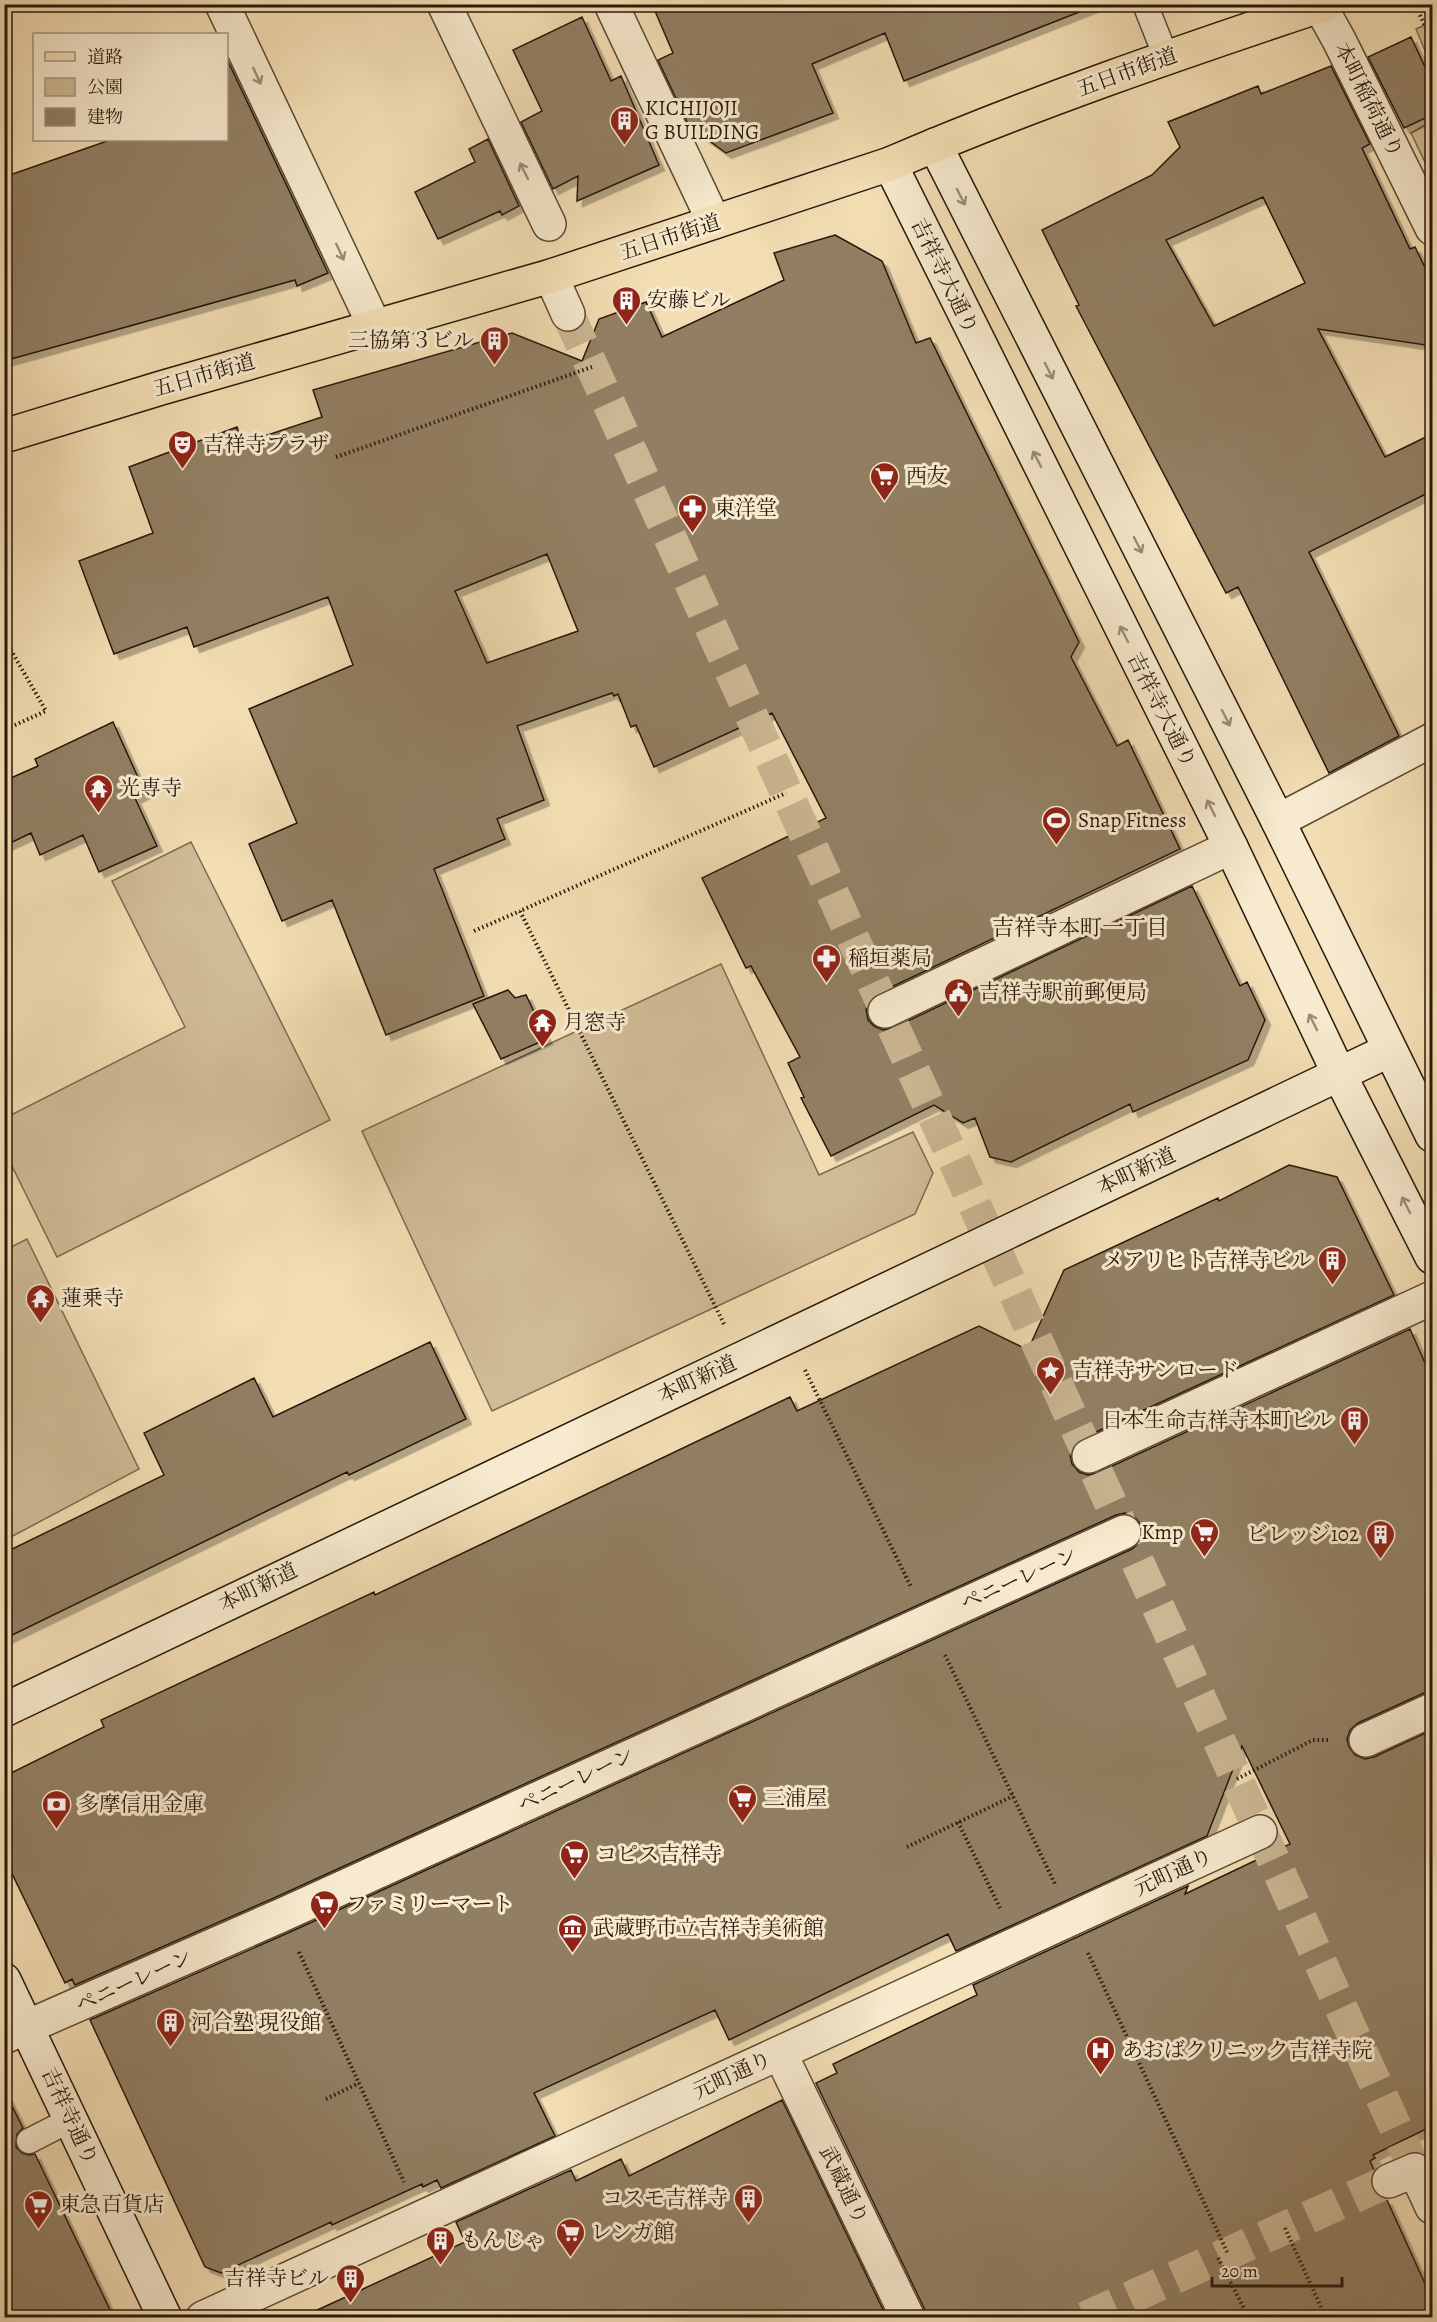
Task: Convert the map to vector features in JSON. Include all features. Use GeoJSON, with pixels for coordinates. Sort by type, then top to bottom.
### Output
{"type":"FeatureCollection","features":[{"type":"Feature","properties":{"kind":"main road","name":"五日市街道"},"geometry":{"type":"LineString","coordinates":[[6,431],[551,276],[890,164],[1166,57],[1322,5]]}},
{"type":"Feature","properties":{"kind":"street"},"geometry":{"type":"LineString","coordinates":[[222,4],[375,327]]}},
{"type":"Feature","properties":{"kind":"street"},"geometry":{"type":"LineString","coordinates":[[444,4],[549,224]]}},
{"type":"Feature","properties":{"kind":"street"},"geometry":{"type":"LineString","coordinates":[[611,4],[714,222]]}},
{"type":"Feature","properties":{"kind":"street","name":"本町稲荷通り"},"geometry":{"type":"LineString","coordinates":[[1322,5],[1432,228]]}},
{"type":"Feature","properties":{"kind":"street"},"geometry":{"type":"LineString","coordinates":[[935,145],[1278,821],[1432,1135]]}},
{"type":"Feature","properties":{"kind":"street","name":"吉祥寺大通り"},"geometry":{"type":"LineString","coordinates":[[890,164],[1231,847],[1339,1074],[1432,1257]]}},
{"type":"Feature","properties":{"kind":"street"},"geometry":{"type":"LineString","coordinates":[[551,276],[568,314]]}},
{"type":"Feature","properties":{"kind":"street"},"geometry":{"type":"LineString","coordinates":[[1278,821],[1432,740]]}},
{"type":"Feature","properties":{"kind":"street"},"geometry":{"type":"LineString","coordinates":[[885,1011],[1231,847]]}},
{"type":"Feature","properties":{"kind":"street","name":"本町新道"},"geometry":{"type":"LineString","coordinates":[[4,1710],[406,1515],[1390,1050]]}},
{"type":"Feature","properties":{"kind":"street"},"geometry":{"type":"LineString","coordinates":[[1089,1456],[1432,1298]]}},
{"type":"Feature","properties":{"kind":"street","name":"ペニーレーン"},"geometry":{"type":"LineString","coordinates":[[16,2031],[282,1915],[1124,1532]]}},
{"type":"Feature","properties":{"kind":"street"},"geometry":{"type":"LineString","coordinates":[[1366,1740],[1432,1710]]}},
{"type":"Feature","properties":{"kind":"street","name":"元町通り"},"geometry":{"type":"LineString","coordinates":[[202,2318],[1260,1832]]}},
{"type":"Feature","properties":{"kind":"street","name":"吉祥寺通り"},"geometry":{"type":"LineString","coordinates":[[4,1980],[16,2031],[72,2119],[165,2318]]}},
{"type":"Feature","properties":{"kind":"street","name":"武蔵通り"},"geometry":{"type":"LineString","coordinates":[[780,2053],[908,2318]]}},
{"type":"Feature","properties":{"kind":"street"},"geometry":{"type":"LineString","coordinates":[[1402,2176],[1432,2207]]}},
{"type":"Feature","properties":{"kind":"lane"},"geometry":{"type":"LineString","coordinates":[[1145,4],[1166,57]]}},
{"type":"Feature","properties":{"kind":"lane"},"geometry":{"type":"LineString","coordinates":[[29,2141],[72,2119]]}},
{"type":"Feature","properties":{"kind":"path"},"geometry":{"type":"LineString","coordinates":[[1420,15],[1432,42]]}},
{"type":"Feature","properties":{"kind":"path"},"geometry":{"type":"LineString","coordinates":[[336,457],[592,367]]}},
{"type":"Feature","properties":{"kind":"path"},"geometry":{"type":"LineString","coordinates":[[4,638],[46,711],[4,730]]}},
{"type":"Feature","properties":{"kind":"path"},"geometry":{"type":"LineString","coordinates":[[474,931],[786,793]]}},
{"type":"Feature","properties":{"kind":"path"},"geometry":{"type":"LineString","coordinates":[[520,911],[724,1325]]}},
{"type":"Feature","properties":{"kind":"path"},"geometry":{"type":"LineString","coordinates":[[789,1336],[1072,1918],[1228,2254]]}},
{"type":"Feature","properties":{"kind":"path"},"geometry":{"type":"LineString","coordinates":[[1237,1779],[1313,1740],[1366,1740]]}},
{"type":"Feature","properties":{"kind":"path"},"geometry":{"type":"LineString","coordinates":[[907,1846],[1012,1796]]}},
{"type":"Feature","properties":{"kind":"path"},"geometry":{"type":"LineString","coordinates":[[958,1822],[1018,1944]]}},
{"type":"Feature","properties":{"kind":"path"},"geometry":{"type":"LineString","coordinates":[[282,1915],[420,2218]]}},
{"type":"Feature","properties":{"kind":"path"},"geometry":{"type":"LineString","coordinates":[[326,2099],[358,2083]]}},
{"type":"Feature","properties":{"kind":"path"},"geometry":{"type":"LineString","coordinates":[[1284,2228],[1326,2318]]}},
{"type":"Feature","properties":{"kind":"path"},"geometry":{"type":"LineString","coordinates":[[1218,2258],[1249,2318]]}},
{"type":"Feature","properties":{"kind":"green space"},"geometry":{"type":"Polygon","coordinates":[[[1432,22],[1432,68],[1416,29],[1432,22]]]}},
{"type":"Feature","properties":{"kind":"green space"},"geometry":{"type":"Polygon","coordinates":[[[1432,121],[1432,177],[1411,133],[1432,121]]]}},
{"type":"Feature","properties":{"kind":"green space"},"geometry":{"type":"Polygon","coordinates":[[[191,842],[330,1120],[57,1257],[5,1152],[5,1118],[185,1027],[112,881],[191,842]]]}},
{"type":"Feature","properties":{"kind":"green space"},"geometry":{"type":"Polygon","coordinates":[[[721,964],[819,1175],[913,1132],[933,1173],[915,1214],[492,1411],[362,1131],[721,964]]]}},
{"type":"Feature","properties":{"kind":"green space","name":"蓮乗寺"},"geometry":{"type":"Polygon","coordinates":[[[27,1239],[139,1469],[9,1538],[4,1529],[5,1250],[27,1239]]]}},
{"type":"Feature","properties":{"kind":"building"},"geometry":{"type":"Polygon","coordinates":[[[652,4],[1092,4],[1092,7],[904,81],[885,33],[812,64],[833,113],[726,153],[689,126],[658,60],[673,53],[652,4]]]}},
{"type":"Feature","properties":{"kind":"building"},"geometry":{"type":"Polygon","coordinates":[[[582,17],[611,81],[621,76],[659,165],[577,201],[578,176],[553,189],[521,122],[542,111],[513,50],[582,17]]]}},
{"type":"Feature","properties":{"kind":"building"},"geometry":{"type":"Polygon","coordinates":[[[1411,37],[1432,82],[1432,115],[1404,128],[1368,57],[1411,37]]]}},
{"type":"Feature","properties":{"kind":"building"},"geometry":{"type":"Polygon","coordinates":[[[228,61],[328,273],[297,286],[295,280],[4,361],[4,177],[107,141],[228,141],[228,61]]]}},
{"type":"Feature","properties":{"kind":"building"},"geometry":{"type":"Polygon","coordinates":[[[1331,66],[1370,144],[1362,148],[1410,249],[1415,247],[1432,282],[1432,346],[1318,329],[1385,457],[1432,434],[1432,491],[1309,552],[1399,736],[1329,773],[1238,587],[1226,593],[1076,306],[1079,305],[1042,230],[1152,175],[1180,147],[1168,122],[1258,86],[1261,94],[1331,66]],[[1263,197],[1166,240],[1214,326],[1305,283],[1263,197]]]}},
{"type":"Feature","properties":{"kind":"building"},"geometry":{"type":"Polygon","coordinates":[[[488,139],[519,206],[502,215],[500,211],[438,239],[415,192],[475,162],[469,149],[488,139]]]}},
{"type":"Feature","properties":{"kind":"building"},"geometry":{"type":"Polygon","coordinates":[[[835,235],[882,261],[916,343],[930,338],[1079,642],[1071,657],[1117,746],[1128,740],[1180,849],[877,994],[870,1000],[866,1009],[868,1020],[883,1030],[893,1028],[1192,886],[1240,986],[1247,982],[1265,1020],[1248,1060],[1133,1112],[1130,1104],[1011,1162],[990,1157],[975,1118],[963,1123],[934,1105],[831,1156],[801,1098],[804,1097],[788,1063],[800,1057],[751,966],[746,968],[702,878],[826,818],[772,713],[654,767],[636,725],[631,727],[618,694],[614,696],[612,693],[517,726],[544,800],[497,819],[505,839],[434,869],[484,996],[386,1035],[332,900],[282,921],[249,844],[297,823],[249,709],[353,665],[328,597],[194,647],[187,627],[114,654],[79,561],[153,533],[129,467],[237,427],[243,443],[322,417],[313,390],[512,333],[582,361],[599,319],[646,302],[662,337],[784,280],[774,253],[835,235]],[[547,554],[455,591],[487,663],[578,631],[547,554]]]}},
{"type":"Feature","properties":{"kind":"building"},"geometry":{"type":"Polygon","coordinates":[[[113,722],[145,793],[135,798],[157,846],[99,872],[83,835],[40,855],[31,833],[4,846],[4,781],[38,766],[35,759],[113,722]]]}},
{"type":"Feature","properties":{"kind":"building"},"geometry":{"type":"Polygon","coordinates":[[[508,990],[515,998],[526,995],[547,1039],[501,1059],[473,1004],[508,990]]]}},
{"type":"Feature","properties":{"kind":"building"},"geometry":{"type":"Polygon","coordinates":[[[1289,1165],[1337,1177],[1394,1295],[1081,1439],[1073,1446],[1070,1455],[1072,1464],[1079,1472],[1088,1475],[1097,1473],[1410,1329],[1432,1379],[1432,1691],[1358,1723],[1350,1730],[1347,1739],[1355,1755],[1365,1759],[1432,1730],[1432,2126],[1373,2155],[1375,2158],[1370,2161],[1374,2170],[1371,2178],[1372,2188],[1378,2196],[1387,2200],[1432,2299],[1432,2318],[926,2318],[925,2310],[816,2083],[837,2073],[833,2064],[977,1995],[973,1985],[1188,1886],[1185,1894],[1290,1844],[1242,1746],[1207,1836],[956,1951],[948,1934],[729,2040],[715,2010],[534,2093],[555,2136],[441,2188],[437,2180],[423,2187],[422,2184],[332,2225],[331,2222],[221,2273],[205,2267],[90,2020],[290,1932],[1132,1549],[1140,1542],[1143,1534],[1141,1525],[1134,1516],[1125,1513],[1116,1515],[274,1898],[75,1985],[72,1979],[65,1983],[4,1857],[4,1788],[11,1773],[104,1727],[101,1720],[374,1592],[375,1595],[790,1397],[797,1411],[979,1326],[1028,1350],[1064,1270],[1218,1198],[1219,1201],[1289,1165]]]}},
{"type":"Feature","properties":{"kind":"building"},"geometry":{"type":"Polygon","coordinates":[[[430,1342],[466,1419],[349,1475],[347,1472],[4,1639],[4,1553],[164,1475],[144,1433],[254,1378],[273,1417],[430,1342]]]}},
{"type":"Feature","properties":{"kind":"building","name":"東急百貨店"},"geometry":{"type":"Polygon","coordinates":[[[4,2090],[23,2128],[17,2134],[16,2147],[22,2153],[35,2154],[114,2318],[4,2318],[4,2090]]]}},
{"type":"Feature","properties":{"kind":"building"},"geometry":{"type":"Polygon","coordinates":[[[782,2100],[887,2318],[300,2318],[465,2242],[456,2222],[571,2170],[576,2181],[621,2159],[629,2176],[782,2100]]]}},
{"type":"Feature","properties":{"kind":"tunnel"},"geometry":{"type":"LineString","coordinates":[[568,314],[1415,2170]]}},
{"type":"Feature","properties":{"kind":"tunnel"},"geometry":{"type":"LineString","coordinates":[[1085,2318],[1389,2181]]}},
{"type":"Feature","properties":{"kind":"place","name":"KICHIJOJI G BUILDING"},"geometry":{"type":"Point","coordinates":[624,146]}},
{"type":"Feature","properties":{"kind":"place","name":"安藤ビル"},"geometry":{"type":"Point","coordinates":[626,326]}},
{"type":"Feature","properties":{"kind":"place","name":"三協第３ビル"},"geometry":{"type":"Point","coordinates":[495,366]}},
{"type":"Feature","properties":{"kind":"place","name":"吉祥寺プラザ"},"geometry":{"type":"Point","coordinates":[182,470]}},
{"type":"Feature","properties":{"kind":"place","name":"西友"},"geometry":{"type":"Point","coordinates":[885,502]}},
{"type":"Feature","properties":{"kind":"place","name":"東洋堂"},"geometry":{"type":"Point","coordinates":[693,534]}},
{"type":"Feature","properties":{"kind":"place","name":"光専寺"},"geometry":{"type":"Point","coordinates":[98,814]}},
{"type":"Feature","properties":{"kind":"place","name":"Snap Fitness"},"geometry":{"type":"Point","coordinates":[1057,846]}},
{"type":"Feature","properties":{"kind":"place","name":"稲垣薬局"},"geometry":{"type":"Point","coordinates":[827,984]}},
{"type":"Feature","properties":{"kind":"place","name":"吉祥寺駅前郵便局"},"geometry":{"type":"Point","coordinates":[958,1018]}},
{"type":"Feature","properties":{"kind":"place","name":"月窓寺"},"geometry":{"type":"Point","coordinates":[542,1048]}},
{"type":"Feature","properties":{"kind":"place","name":"メアリヒト吉祥寺ビル"},"geometry":{"type":"Point","coordinates":[1333,1286]}},
{"type":"Feature","properties":{"kind":"place","name":"蓮乗寺"},"geometry":{"type":"Point","coordinates":[40,1324]}},
{"type":"Feature","properties":{"kind":"place","name":"吉祥寺サンロード"},"geometry":{"type":"Point","coordinates":[1051,1396]}},
{"type":"Feature","properties":{"kind":"place","name":"日本生命吉祥寺本町ビル"},"geometry":{"type":"Point","coordinates":[1354,1446]}},
{"type":"Feature","properties":{"kind":"place","name":"Kmp"},"geometry":{"type":"Point","coordinates":[1204,1558]}},
{"type":"Feature","properties":{"kind":"place","name":"ビレッジ102"},"geometry":{"type":"Point","coordinates":[1380,1560]}},
{"type":"Feature","properties":{"kind":"place","name":"三浦屋"},"geometry":{"type":"Point","coordinates":[743,1824]}},
{"type":"Feature","properties":{"kind":"place","name":"多摩信用金庫"},"geometry":{"type":"Point","coordinates":[57,1830]}},
{"type":"Feature","properties":{"kind":"place","name":"コピス吉祥寺"},"geometry":{"type":"Point","coordinates":[575,1880]}},
{"type":"Feature","properties":{"kind":"place","name":"ファミリーマート"},"geometry":{"type":"Point","coordinates":[325,1930]}},
{"type":"Feature","properties":{"kind":"place","name":"武蔵野市立吉祥寺美術館"},"geometry":{"type":"Point","coordinates":[572,1954]}},
{"type":"Feature","properties":{"kind":"place","name":"河合塾 現役館"},"geometry":{"type":"Point","coordinates":[170,2048]}},
{"type":"Feature","properties":{"kind":"place","name":"あおばクリニック吉祥寺院"},"geometry":{"type":"Point","coordinates":[1101,2076]}},
{"type":"Feature","properties":{"kind":"place","name":"コスモ吉祥寺"},"geometry":{"type":"Point","coordinates":[749,2224]}},
{"type":"Feature","properties":{"kind":"place","name":"東急百貨店"},"geometry":{"type":"Point","coordinates":[38,2230]}},
{"type":"Feature","properties":{"kind":"place","name":"レンガ館"},"geometry":{"type":"Point","coordinates":[570,2258]}},
{"type":"Feature","properties":{"kind":"place","name":"もんじゃ"},"geometry":{"type":"Point","coordinates":[440,2266]}},
{"type":"Feature","properties":{"kind":"place","name":"吉祥寺ビル"},"geometry":{"type":"Point","coordinates":[350,2304]}},
{"type":"Feature","properties":{"kind":"district","name":"吉祥寺本町一丁目"},"geometry":{"type":"Point","coordinates":[1080,927]}}]}
